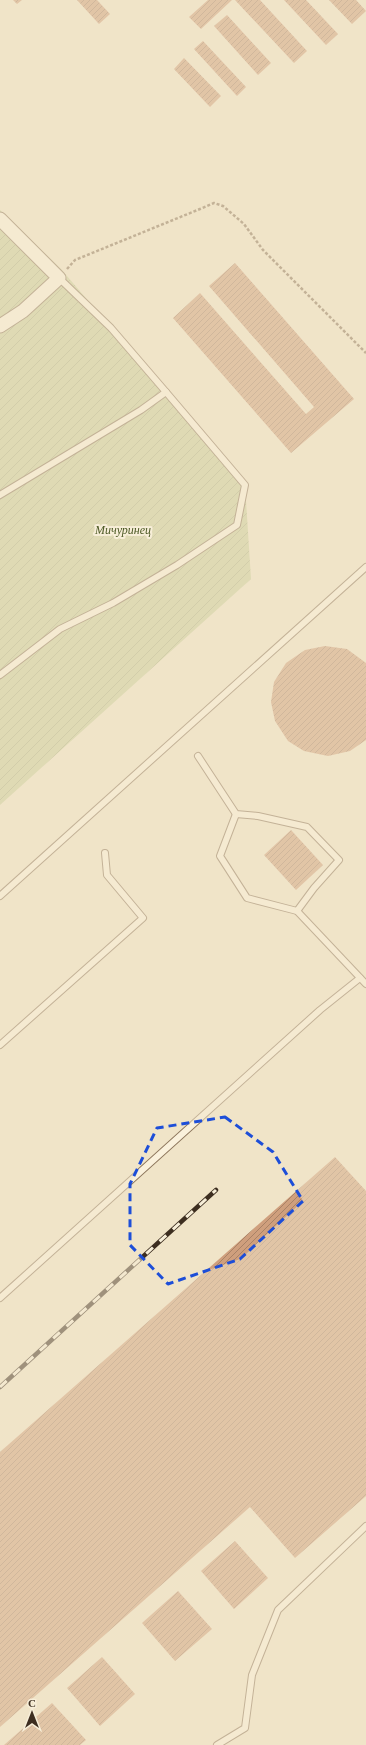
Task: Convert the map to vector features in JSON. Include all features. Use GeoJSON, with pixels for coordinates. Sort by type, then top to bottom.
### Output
{"type":"FeatureCollection","features":[{"type":"Feature","properties":{"kind":"street"},"geometry":{"type":"LineString","coordinates":[[0,219],[60,278],[23,311],[0,326]]}},
{"type":"Feature","properties":{"kind":"lane"},"geometry":{"type":"LineString","coordinates":[[0,675],[60,629],[113,603],[177,565],[237,525],[245,485],[111,328],[60,278]]}},
{"type":"Feature","properties":{"kind":"lane"},"geometry":{"type":"LineString","coordinates":[[0,496],[140,410],[166,392]]}},
{"type":"Feature","properties":{"kind":"lane"},"geometry":{"type":"LineString","coordinates":[[0,896],[366,567]]}},
{"type":"Feature","properties":{"kind":"lane"},"geometry":{"type":"LineString","coordinates":[[198,756],[236,814]]}},
{"type":"Feature","properties":{"kind":"lane"},"geometry":{"type":"LineString","coordinates":[[236,814],[258,816],[307,826],[339,860],[314,888],[297,911]]}},
{"type":"Feature","properties":{"kind":"lane"},"geometry":{"type":"LineString","coordinates":[[236,814],[220,856],[247,898],[297,911],[366,984]]}},
{"type":"Feature","properties":{"kind":"lane"},"geometry":{"type":"LineString","coordinates":[[0,1045],[143,918],[107,875],[105,853]]}},
{"type":"Feature","properties":{"kind":"lane"},"geometry":{"type":"LineString","coordinates":[[0,1298],[320,1010],[360,978]]}},
{"type":"Feature","properties":{"kind":"lane"},"geometry":{"type":"LineString","coordinates":[[218,1745],[245,1728],[252,1676],[278,1610],[366,1526]]}},
{"type":"Feature","properties":{"kind":"path"},"geometry":{"type":"LineString","coordinates":[[60,278],[75,260],[214,203],[224,206],[244,224],[263,250],[366,353]]}},
{"type":"Feature","properties":{"kind":"highlighted area"},"geometry":{"type":"Polygon","coordinates":[[[225,1117],[273,1152],[303,1201],[240,1259],[168,1284],[130,1245],[130,1184],[157,1128],[225,1117]]]}},
{"type":"Feature","properties":{"kind":"green space","name":"Мичуринец"},"geometry":{"type":"Polygon","coordinates":[[[0,210],[61,269],[245,485],[251,579],[0,805],[0,210]]]}},
{"type":"Feature","properties":{"kind":"building"},"geometry":{"type":"Polygon","coordinates":[[[13,0],[22,0],[17,4],[13,0]]]}},
{"type":"Feature","properties":{"kind":"building"},"geometry":{"type":"Polygon","coordinates":[[[77,0],[97,0],[110,14],[99,24],[77,0]]]}},
{"type":"Feature","properties":{"kind":"building"},"geometry":{"type":"Polygon","coordinates":[[[208,0],[232,0],[201,29],[189,17],[208,0]]]}},
{"type":"Feature","properties":{"kind":"building"},"geometry":{"type":"Polygon","coordinates":[[[235,0],[260,0],[307,51],[294,63],[235,0]]]}},
{"type":"Feature","properties":{"kind":"building"},"geometry":{"type":"Polygon","coordinates":[[[284,0],[306,0],[338,34],[326,45],[284,0]]]}},
{"type":"Feature","properties":{"kind":"building"},"geometry":{"type":"Polygon","coordinates":[[[329,0],[356,0],[366,11],[352,24],[329,0]]]}},
{"type":"Feature","properties":{"kind":"building"},"geometry":{"type":"Polygon","coordinates":[[[227,15],[271,63],[258,75],[214,26],[227,15]]]}},
{"type":"Feature","properties":{"kind":"building"},"geometry":{"type":"Polygon","coordinates":[[[203,41],[246,87],[237,96],[194,49],[203,41]]]}},
{"type":"Feature","properties":{"kind":"building"},"geometry":{"type":"Polygon","coordinates":[[[184,58],[221,96],[210,107],[174,69],[184,58]]]}},
{"type":"Feature","properties":{"kind":"building"},"geometry":{"type":"Polygon","coordinates":[[[235,263],[354,399],[291,453],[173,318],[200,293],[306,414],[314,407],[209,286],[235,263]]]}},
{"type":"Feature","properties":{"kind":"building"},"geometry":{"type":"Polygon","coordinates":[[[325,646],[347,649],[366,663],[366,740],[350,751],[328,756],[304,751],[288,741],[275,721],[271,702],[274,682],[286,663],[305,650],[325,646]]]}},
{"type":"Feature","properties":{"kind":"building"},"geometry":{"type":"Polygon","coordinates":[[[291,830],[323,865],[296,890],[264,855],[291,830]]]}},
{"type":"Feature","properties":{"kind":"building"},"geometry":{"type":"Polygon","coordinates":[[[335,1157],[366,1191],[366,1496],[295,1558],[250,1507],[0,1727],[0,1452],[335,1157]]]}},
{"type":"Feature","properties":{"kind":"building"},"geometry":{"type":"Polygon","coordinates":[[[235,1541],[268,1578],[234,1609],[201,1571],[235,1541]]]}},
{"type":"Feature","properties":{"kind":"building"},"geometry":{"type":"Polygon","coordinates":[[[178,1591],[212,1629],[175,1661],[142,1623],[178,1591]]]}},
{"type":"Feature","properties":{"kind":"building"},"geometry":{"type":"Polygon","coordinates":[[[102,1657],[135,1694],[100,1726],[67,1688],[102,1657]]]}},
{"type":"Feature","properties":{"kind":"building"},"geometry":{"type":"Polygon","coordinates":[[[52,1703],[86,1740],[80,1745],[4,1745],[52,1703]]]}},
{"type":"Feature","properties":{"kind":"railway"},"geometry":{"type":"LineString","coordinates":[[0,1387],[216,1190]]}}]}
